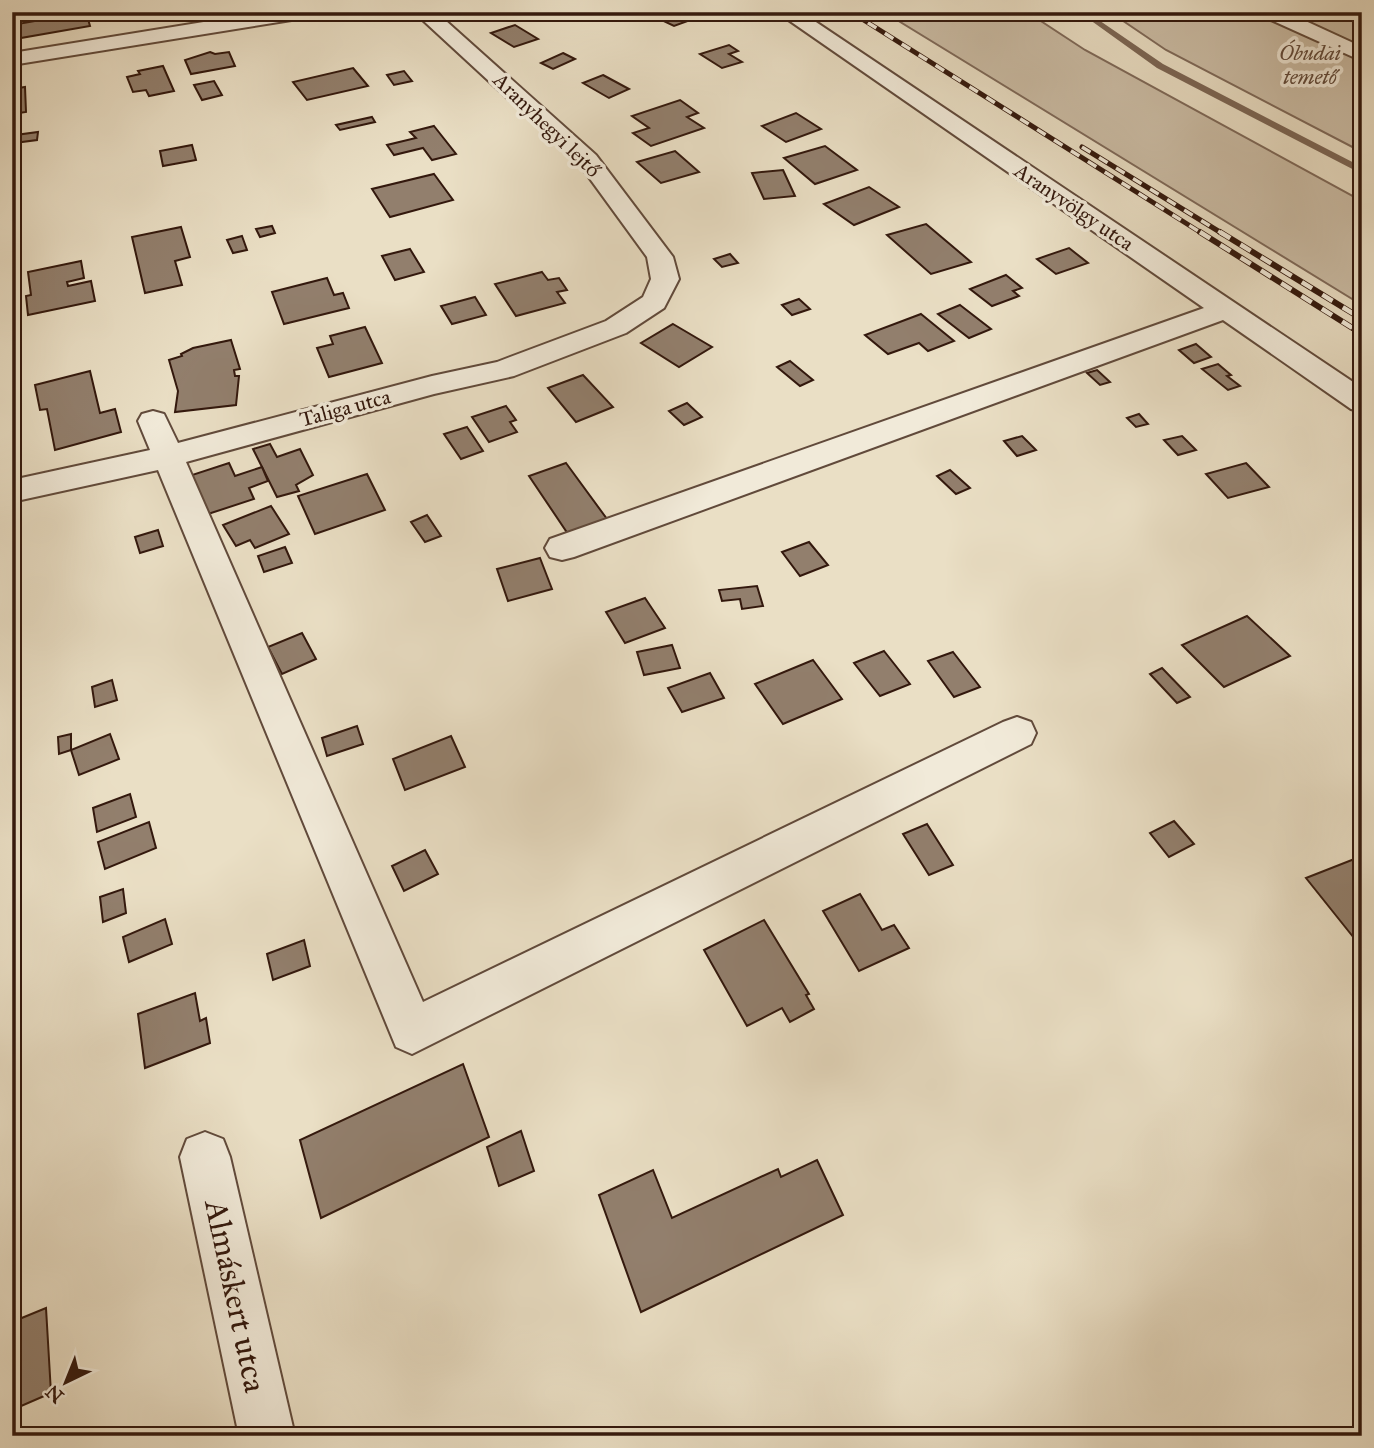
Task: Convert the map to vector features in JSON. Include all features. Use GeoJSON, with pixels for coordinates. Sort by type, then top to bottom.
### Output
{"type":"FeatureCollection","features":[{"type":"Feature","properties":{"kind":"street"},"geometry":{"type":"LineString","coordinates":[[12,59],[304,12]]}},
{"type":"Feature","properties":{"kind":"street","name":"Aranyhegyi lejtő"},"geometry":{"type":"LineString","coordinates":[[424,12],[588,160],[660,257],[665,279],[662,290]]}},
{"type":"Feature","properties":{"kind":"street","name":"Aranyvölgy utca"},"geometry":{"type":"LineString","coordinates":[[787,12],[1362,402]]}},
{"type":"Feature","properties":{"kind":"street"},"geometry":{"type":"LineString","coordinates":[[1269,12],[1362,55]]}},
{"type":"Feature","properties":{"kind":"street","name":"Taliga utca"},"geometry":{"type":"LineString","coordinates":[[12,491],[160,439],[524,364],[616,327],[654,302],[662,290]]}},
{"type":"Feature","properties":{"kind":"street"},"geometry":{"type":"LineString","coordinates":[[562,548],[1225,310]]}},
{"type":"Feature","properties":{"kind":"street"},"geometry":{"type":"LineString","coordinates":[[160,439],[412,1031],[1017,733]]}},
{"type":"Feature","properties":{"kind":"street","name":"Almáskert utca"},"geometry":{"type":"LineString","coordinates":[[205,1157],[267,1436]]}},
{"type":"Feature","properties":{"kind":"green space"},"geometry":{"type":"Polygon","coordinates":[[[884,12],[1027,12],[1085,50],[1362,201],[1362,305],[884,12]]]}},
{"type":"Feature","properties":{"kind":"green space","name":"Óbudai temető"},"geometry":{"type":"Polygon","coordinates":[[[1110,12],[1362,12],[1362,152],[1166,50],[1110,12]]]}},
{"type":"Feature","properties":{"kind":"building"},"geometry":{"type":"Polygon","coordinates":[[[86,12],[90,26],[15,39],[12,25],[86,12]]]}},
{"type":"Feature","properties":{"kind":"building"},"geometry":{"type":"Polygon","coordinates":[[[666,12],[677,17],[684,14],[693,19],[674,26],[649,14],[666,12]]]}},
{"type":"Feature","properties":{"kind":"building"},"geometry":{"type":"Polygon","coordinates":[[[515,25],[538,39],[514,47],[491,33],[515,25]]]}},
{"type":"Feature","properties":{"kind":"building"},"geometry":{"type":"Polygon","coordinates":[[[729,45],[738,51],[729,54],[742,62],[722,68],[700,54],[729,45]]]}},
{"type":"Feature","properties":{"kind":"building"},"geometry":{"type":"Polygon","coordinates":[[[210,52],[229,52],[235,66],[191,74],[185,60],[210,52]]]}},
{"type":"Feature","properties":{"kind":"building"},"geometry":{"type":"Polygon","coordinates":[[[563,53],[575,59],[553,69],[541,63],[563,53]]]}},
{"type":"Feature","properties":{"kind":"building"},"geometry":{"type":"Polygon","coordinates":[[[163,66],[174,91],[149,96],[146,90],[133,92],[127,77],[140,74],[138,71],[163,66]]]}},
{"type":"Feature","properties":{"kind":"building"},"geometry":{"type":"Polygon","coordinates":[[[353,68],[368,86],[307,100],[293,82],[353,68]]]}},
{"type":"Feature","properties":{"kind":"building"},"geometry":{"type":"Polygon","coordinates":[[[404,71],[412,81],[394,85],[387,75],[404,71]]]}},
{"type":"Feature","properties":{"kind":"building"},"geometry":{"type":"Polygon","coordinates":[[[603,75],[629,89],[609,98],[583,83],[603,75]]]}},
{"type":"Feature","properties":{"kind":"building"},"geometry":{"type":"Polygon","coordinates":[[[214,81],[222,95],[202,100],[194,85],[214,81]]]}},
{"type":"Feature","properties":{"kind":"building"},"geometry":{"type":"Polygon","coordinates":[[[25,87],[26,112],[12,114],[12,89],[25,87]]]}},
{"type":"Feature","properties":{"kind":"building"},"geometry":{"type":"Polygon","coordinates":[[[680,100],[698,113],[687,117],[704,128],[651,146],[633,133],[649,128],[632,116],[680,100]]]}},
{"type":"Feature","properties":{"kind":"building"},"geometry":{"type":"Polygon","coordinates":[[[796,113],[821,129],[786,142],[762,126],[796,113]]]}},
{"type":"Feature","properties":{"kind":"building"},"geometry":{"type":"Polygon","coordinates":[[[372,117],[375,122],[340,130],[336,125],[372,117]]]}},
{"type":"Feature","properties":{"kind":"building"},"geometry":{"type":"Polygon","coordinates":[[[434,126],[456,154],[432,160],[423,148],[394,155],[387,145],[416,138],[410,132],[434,126]]]}},
{"type":"Feature","properties":{"kind":"building"},"geometry":{"type":"Polygon","coordinates":[[[38,132],[37,140],[14,143],[16,135],[38,132]]]}},
{"type":"Feature","properties":{"kind":"building"},"geometry":{"type":"Polygon","coordinates":[[[192,145],[196,160],[163,166],[160,151],[192,145]]]}},
{"type":"Feature","properties":{"kind":"building"},"geometry":{"type":"Polygon","coordinates":[[[825,146],[857,170],[815,184],[784,158],[825,146]]]}},
{"type":"Feature","properties":{"kind":"building"},"geometry":{"type":"Polygon","coordinates":[[[675,151],[699,172],[661,183],[637,162],[675,151]]]}},
{"type":"Feature","properties":{"kind":"building"},"geometry":{"type":"Polygon","coordinates":[[[783,170],[795,196],[764,199],[752,173],[783,170]]]}},
{"type":"Feature","properties":{"kind":"building"},"geometry":{"type":"Polygon","coordinates":[[[434,174],[453,200],[390,217],[372,189],[434,174]]]}},
{"type":"Feature","properties":{"kind":"building"},"geometry":{"type":"Polygon","coordinates":[[[869,187],[899,207],[854,225],[824,204],[869,187]]]}},
{"type":"Feature","properties":{"kind":"building"},"geometry":{"type":"Polygon","coordinates":[[[926,224],[971,262],[931,274],[887,235],[926,224]]]}},
{"type":"Feature","properties":{"kind":"building"},"geometry":{"type":"Polygon","coordinates":[[[272,226],[275,233],[260,237],[256,229],[272,226]]]}},
{"type":"Feature","properties":{"kind":"building"},"geometry":{"type":"Polygon","coordinates":[[[181,227],[190,257],[175,261],[182,285],[145,293],[132,237],[181,227]]]}},
{"type":"Feature","properties":{"kind":"building"},"geometry":{"type":"Polygon","coordinates":[[[242,236],[247,250],[233,253],[227,240],[242,236]]]}},
{"type":"Feature","properties":{"kind":"building"},"geometry":{"type":"Polygon","coordinates":[[[1069,248],[1088,263],[1056,274],[1037,259],[1069,248]]]}},
{"type":"Feature","properties":{"kind":"building"},"geometry":{"type":"Polygon","coordinates":[[[410,249],[424,272],[395,280],[382,256],[410,249]]]}},
{"type":"Feature","properties":{"kind":"building"},"geometry":{"type":"Polygon","coordinates":[[[730,254],[738,263],[722,267],[714,259],[730,254]]]}},
{"type":"Feature","properties":{"kind":"building"},"geometry":{"type":"Polygon","coordinates":[[[81,261],[84,278],[67,282],[68,286],[91,281],[95,301],[28,315],[26,296],[31,295],[28,272],[81,261]]]}},
{"type":"Feature","properties":{"kind":"building"},"geometry":{"type":"Polygon","coordinates":[[[542,272],[548,280],[559,278],[567,290],[557,292],[565,303],[516,316],[495,284],[542,272]]]}},
{"type":"Feature","properties":{"kind":"building"},"geometry":{"type":"Polygon","coordinates":[[[1006,275],[1022,288],[1013,291],[1019,296],[992,306],[970,289],[1006,275]]]}},
{"type":"Feature","properties":{"kind":"building"},"geometry":{"type":"Polygon","coordinates":[[[327,278],[334,295],[343,293],[349,308],[284,324],[272,292],[327,278]]]}},
{"type":"Feature","properties":{"kind":"building"},"geometry":{"type":"Polygon","coordinates":[[[475,297],[486,315],[452,324],[441,306],[475,297]]]}},
{"type":"Feature","properties":{"kind":"building"},"geometry":{"type":"Polygon","coordinates":[[[799,299],[810,309],[792,315],[782,305],[799,299]]]}},
{"type":"Feature","properties":{"kind":"building"},"geometry":{"type":"Polygon","coordinates":[[[960,305],[991,329],[969,338],[938,314],[960,305]]]}},
{"type":"Feature","properties":{"kind":"building"},"geometry":{"type":"Polygon","coordinates":[[[921,314],[954,341],[928,351],[919,343],[888,354],[865,335],[921,314]]]}},
{"type":"Feature","properties":{"kind":"building"},"geometry":{"type":"Polygon","coordinates":[[[673,324],[712,347],[679,367],[641,343],[673,324]]]}},
{"type":"Feature","properties":{"kind":"building"},"geometry":{"type":"Polygon","coordinates":[[[365,327],[382,363],[329,377],[317,348],[333,344],[330,336],[365,327]]]}},
{"type":"Feature","properties":{"kind":"building"},"geometry":{"type":"Polygon","coordinates":[[[231,340],[240,369],[234,370],[235,376],[239,376],[236,405],[175,412],[178,391],[169,360],[182,356],[181,354],[193,348],[231,340]]]}},
{"type":"Feature","properties":{"kind":"building"},"geometry":{"type":"Polygon","coordinates":[[[1196,344],[1211,357],[1194,363],[1179,350],[1196,344]]]}},
{"type":"Feature","properties":{"kind":"building"},"geometry":{"type":"Polygon","coordinates":[[[790,361],[813,380],[800,386],[777,367],[790,361]]]}},
{"type":"Feature","properties":{"kind":"building"},"geometry":{"type":"Polygon","coordinates":[[[1218,364],[1231,375],[1227,376],[1240,386],[1228,390],[1202,369],[1218,364]]]}},
{"type":"Feature","properties":{"kind":"building"},"geometry":{"type":"Polygon","coordinates":[[[1097,370],[1110,382],[1100,385],[1087,373],[1097,370]]]}},
{"type":"Feature","properties":{"kind":"building"},"geometry":{"type":"Polygon","coordinates":[[[90,371],[100,413],[115,409],[121,432],[55,450],[47,409],[40,410],[35,385],[90,371]]]}},
{"type":"Feature","properties":{"kind":"building"},"geometry":{"type":"Polygon","coordinates":[[[583,375],[613,407],[576,422],[548,388],[583,375]]]}},
{"type":"Feature","properties":{"kind":"building"},"geometry":{"type":"Polygon","coordinates":[[[687,403],[702,417],[684,425],[669,411],[687,403]]]}},
{"type":"Feature","properties":{"kind":"building"},"geometry":{"type":"Polygon","coordinates":[[[506,406],[516,420],[510,422],[517,432],[489,442],[472,417],[506,406]]]}},
{"type":"Feature","properties":{"kind":"building"},"geometry":{"type":"Polygon","coordinates":[[[1139,414],[1148,424],[1136,427],[1127,418],[1139,414]]]}},
{"type":"Feature","properties":{"kind":"building"},"geometry":{"type":"Polygon","coordinates":[[[467,427],[483,451],[461,459],[444,434],[467,427]]]}},
{"type":"Feature","properties":{"kind":"building"},"geometry":{"type":"Polygon","coordinates":[[[1022,436],[1036,450],[1017,456],[1004,441],[1022,436]]]}},
{"type":"Feature","properties":{"kind":"building"},"geometry":{"type":"Polygon","coordinates":[[[1182,436],[1196,450],[1178,455],[1164,440],[1182,436]]]}},
{"type":"Feature","properties":{"kind":"building"},"geometry":{"type":"Polygon","coordinates":[[[270,444],[277,457],[300,449],[313,475],[296,485],[299,491],[277,497],[253,449],[270,444]]]}},
{"type":"Feature","properties":{"kind":"building"},"geometry":{"type":"Polygon","coordinates":[[[229,463],[235,476],[262,467],[268,481],[249,488],[254,499],[208,514],[192,475],[229,463]]]}},
{"type":"Feature","properties":{"kind":"building"},"geometry":{"type":"Polygon","coordinates":[[[566,463],[607,519],[568,534],[529,476],[566,463]]]}},
{"type":"Feature","properties":{"kind":"building"},"geometry":{"type":"Polygon","coordinates":[[[1246,463],[1269,487],[1228,498],[1206,474],[1246,463]]]}},
{"type":"Feature","properties":{"kind":"building"},"geometry":{"type":"Polygon","coordinates":[[[950,470],[970,488],[956,494],[937,476],[950,470]]]}},
{"type":"Feature","properties":{"kind":"building"},"geometry":{"type":"Polygon","coordinates":[[[367,474],[385,510],[315,534],[298,496],[367,474]]]}},
{"type":"Feature","properties":{"kind":"building"},"geometry":{"type":"Polygon","coordinates":[[[271,506],[289,534],[255,548],[250,540],[236,546],[223,525],[271,506]]]}},
{"type":"Feature","properties":{"kind":"building"},"geometry":{"type":"Polygon","coordinates":[[[427,515],[441,536],[425,542],[411,522],[427,515]]]}},
{"type":"Feature","properties":{"kind":"building"},"geometry":{"type":"Polygon","coordinates":[[[158,530],[163,546],[140,553],[135,537],[158,530]]]}},
{"type":"Feature","properties":{"kind":"building"},"geometry":{"type":"Polygon","coordinates":[[[809,542],[828,565],[800,576],[782,552],[809,542]]]}},
{"type":"Feature","properties":{"kind":"building"},"geometry":{"type":"Polygon","coordinates":[[[285,547],[292,563],[264,572],[258,556],[285,547]]]}},
{"type":"Feature","properties":{"kind":"building"},"geometry":{"type":"Polygon","coordinates":[[[540,558],[552,589],[508,601],[497,569],[540,558]]]}},
{"type":"Feature","properties":{"kind":"building"},"geometry":{"type":"Polygon","coordinates":[[[757,586],[763,606],[742,609],[740,599],[722,601],[719,590],[757,586]]]}},
{"type":"Feature","properties":{"kind":"building"},"geometry":{"type":"Polygon","coordinates":[[[645,598],[665,628],[625,643],[606,612],[645,598]]]}},
{"type":"Feature","properties":{"kind":"building"},"geometry":{"type":"Polygon","coordinates":[[[1247,616],[1290,656],[1224,687],[1182,645],[1247,616]]]}},
{"type":"Feature","properties":{"kind":"building"},"geometry":{"type":"Polygon","coordinates":[[[302,633],[316,659],[282,674],[268,647],[302,633]]]}},
{"type":"Feature","properties":{"kind":"building"},"geometry":{"type":"Polygon","coordinates":[[[672,645],[680,668],[644,675],[637,652],[672,645]]]}},
{"type":"Feature","properties":{"kind":"building"},"geometry":{"type":"Polygon","coordinates":[[[884,651],[910,684],[880,696],[854,663],[884,651]]]}},
{"type":"Feature","properties":{"kind":"building"},"geometry":{"type":"Polygon","coordinates":[[[953,652],[980,687],[954,697],[928,661],[953,652]]]}},
{"type":"Feature","properties":{"kind":"building"},"geometry":{"type":"Polygon","coordinates":[[[813,660],[842,699],[783,724],[755,684],[813,660]]]}},
{"type":"Feature","properties":{"kind":"building"},"geometry":{"type":"Polygon","coordinates":[[[1162,668],[1190,697],[1177,703],[1150,674],[1162,668]]]}},
{"type":"Feature","properties":{"kind":"building"},"geometry":{"type":"Polygon","coordinates":[[[710,673],[724,698],[682,712],[668,688],[710,673]]]}},
{"type":"Feature","properties":{"kind":"building"},"geometry":{"type":"Polygon","coordinates":[[[112,680],[117,700],[95,707],[92,687],[112,680]]]}},
{"type":"Feature","properties":{"kind":"building"},"geometry":{"type":"Polygon","coordinates":[[[357,726],[363,744],[327,756],[322,738],[357,726]]]}},
{"type":"Feature","properties":{"kind":"building"},"geometry":{"type":"Polygon","coordinates":[[[71,734],[71,750],[59,754],[58,737],[71,734]]]}},
{"type":"Feature","properties":{"kind":"building"},"geometry":{"type":"Polygon","coordinates":[[[110,734],[119,759],[79,775],[71,750],[110,734]]]}},
{"type":"Feature","properties":{"kind":"building"},"geometry":{"type":"Polygon","coordinates":[[[451,736],[465,767],[405,790],[393,759],[451,736]]]}},
{"type":"Feature","properties":{"kind":"building"},"geometry":{"type":"Polygon","coordinates":[[[130,794],[136,817],[97,832],[93,808],[130,794]]]}},
{"type":"Feature","properties":{"kind":"building"},"geometry":{"type":"Polygon","coordinates":[[[1174,821],[1194,844],[1169,857],[1150,833],[1174,821]]]}},
{"type":"Feature","properties":{"kind":"building"},"geometry":{"type":"Polygon","coordinates":[[[149,822],[156,848],[105,869],[98,842],[149,822]]]}},
{"type":"Feature","properties":{"kind":"building"},"geometry":{"type":"Polygon","coordinates":[[[927,824],[953,865],[929,875],[903,834],[927,824]]]}},
{"type":"Feature","properties":{"kind":"building"},"geometry":{"type":"Polygon","coordinates":[[[425,850],[438,874],[404,891],[392,866],[425,850]]]}},
{"type":"Feature","properties":{"kind":"building"},"geometry":{"type":"Polygon","coordinates":[[[1362,856],[1362,948],[1306,878],[1362,856]]]}},
{"type":"Feature","properties":{"kind":"building"},"geometry":{"type":"Polygon","coordinates":[[[123,889],[126,913],[103,922],[100,897],[123,889]]]}},
{"type":"Feature","properties":{"kind":"building"},"geometry":{"type":"Polygon","coordinates":[[[860,894],[882,930],[894,925],[909,948],[859,971],[823,911],[860,894]]]}},
{"type":"Feature","properties":{"kind":"building"},"geometry":{"type":"Polygon","coordinates":[[[165,919],[172,944],[129,962],[123,937],[165,919]]]}},
{"type":"Feature","properties":{"kind":"building"},"geometry":{"type":"Polygon","coordinates":[[[764,920],[809,994],[806,995],[814,1009],[790,1022],[782,1008],[747,1026],[704,950],[764,920]]]}},
{"type":"Feature","properties":{"kind":"building"},"geometry":{"type":"Polygon","coordinates":[[[304,940],[310,966],[273,980],[267,954],[304,940]]]}},
{"type":"Feature","properties":{"kind":"building"},"geometry":{"type":"Polygon","coordinates":[[[195,993],[200,1021],[206,1018],[210,1043],[145,1068],[138,1014],[195,993]]]}},
{"type":"Feature","properties":{"kind":"building"},"geometry":{"type":"Polygon","coordinates":[[[463,1064],[489,1137],[321,1218],[300,1140],[463,1064]]]}},
{"type":"Feature","properties":{"kind":"building"},"geometry":{"type":"Polygon","coordinates":[[[521,1131],[534,1171],[499,1186],[487,1147],[521,1131]]]}},
{"type":"Feature","properties":{"kind":"building"},"geometry":{"type":"Polygon","coordinates":[[[817,1160],[843,1215],[641,1312],[599,1195],[653,1170],[672,1218],[778,1169],[781,1177],[817,1160]]]}},
{"type":"Feature","properties":{"kind":"building"},"geometry":{"type":"Polygon","coordinates":[[[46,1308],[51,1393],[12,1410],[12,1322],[46,1308]]]}},
{"type":"Feature","properties":{"kind":"waterway"},"geometry":{"type":"LineString","coordinates":[[1082,12],[1160,66],[1362,171]]}},
{"type":"Feature","properties":{"kind":"railway"},"geometry":{"type":"LineString","coordinates":[[851,12],[1203,234]]}},
{"type":"Feature","properties":{"kind":"railway"},"geometry":{"type":"LineString","coordinates":[[1082,147],[1223,234]]}},
{"type":"Feature","properties":{"kind":"railway"},"geometry":{"type":"LineString","coordinates":[[1200,232],[1362,334]]}},
{"type":"Feature","properties":{"kind":"railway"},"geometry":{"type":"LineString","coordinates":[[1220,232],[1362,319]]}}]}
